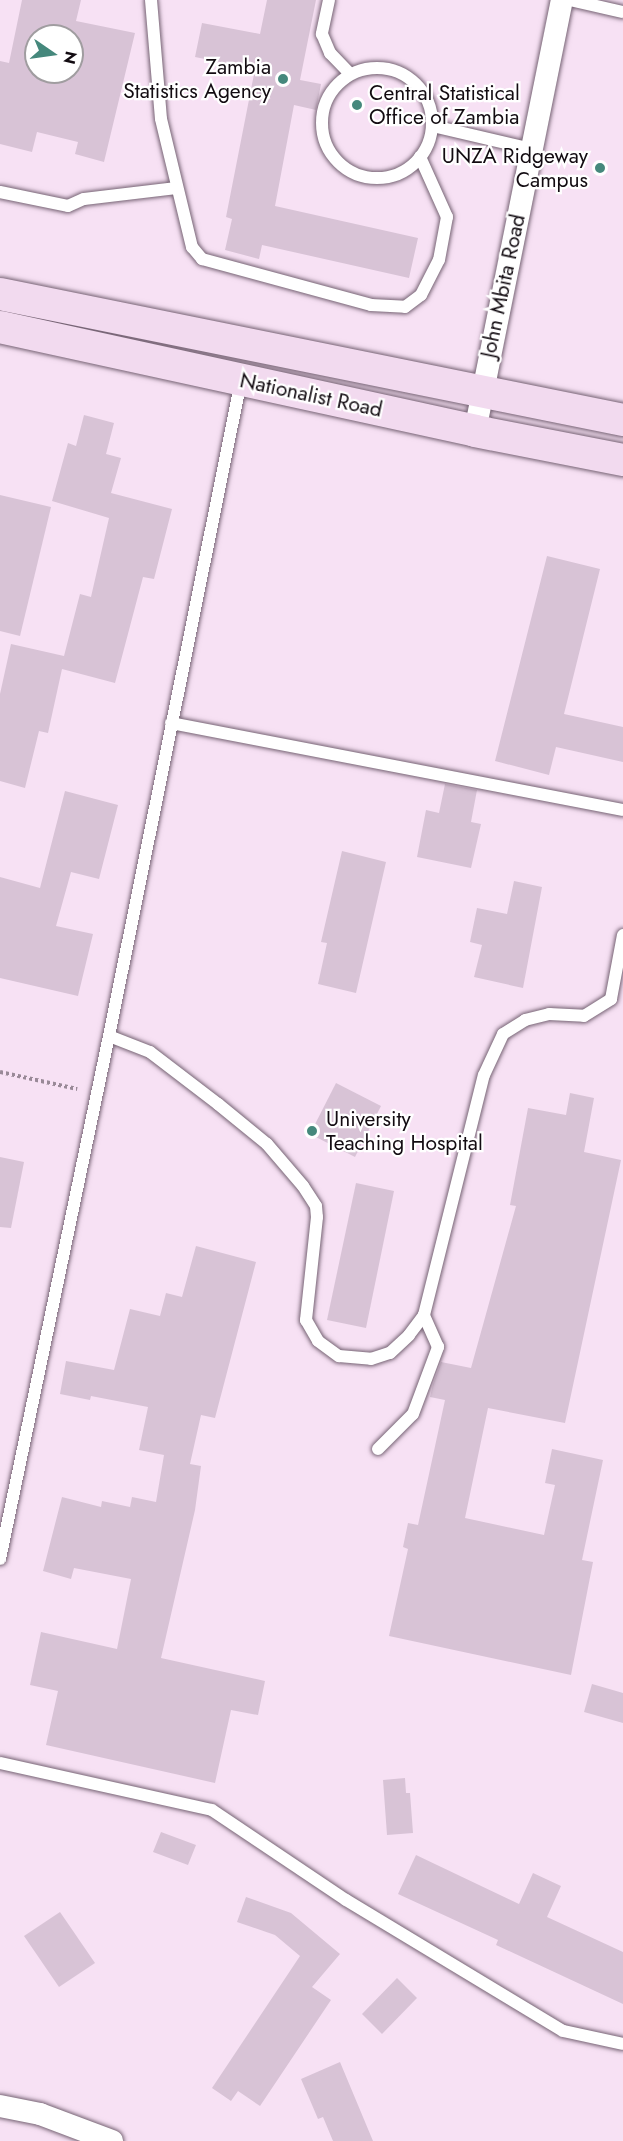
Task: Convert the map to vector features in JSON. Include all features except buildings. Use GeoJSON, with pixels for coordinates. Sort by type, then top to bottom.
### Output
{"type":"FeatureCollection","features":[{"type":"Feature","properties":{"kind":"main road","name":"Nationalist Road"},"geometry":{"type":"LineString","coordinates":[[0,294],[623,420]]}},
{"type":"Feature","properties":{"kind":"main road","name":"Nationalist Road"},"geometry":{"type":"LineString","coordinates":[[0,327],[475,431],[623,459]]}},
{"type":"Feature","properties":{"kind":"street","name":"John Mbita Road"},"geometry":{"type":"LineString","coordinates":[[475,431],[481,392],[562,0]]}},
{"type":"Feature","properties":{"kind":"street"},"geometry":{"type":"LineString","coordinates":[[0,2106],[40,2114],[112,2141]]}},
{"type":"Feature","properties":{"kind":"lane"},"geometry":{"type":"LineString","coordinates":[[151,0],[161,118],[192,248],[202,260],[371,305],[405,307],[421,295],[439,260],[447,217],[420,157]]}},
{"type":"Feature","properties":{"kind":"lane"},"geometry":{"type":"LineString","coordinates":[[329,0],[322,34],[330,53],[350,74]]}},
{"type":"Feature","properties":{"kind":"lane"},"geometry":{"type":"LineString","coordinates":[[570,0],[623,12]]}},
{"type":"Feature","properties":{"kind":"lane"},"geometry":{"type":"LineString","coordinates":[[373,69],[397,72],[417,85],[430,104],[433,126],[429,142],[420,157],[406,171],[388,177],[369,177],[350,171],[335,158],[325,142],[322,122],[325,104],[335,87],[350,74],[373,69]]}},
{"type":"Feature","properties":{"kind":"lane"},"geometry":{"type":"LineString","coordinates":[[433,126],[531,149]]}},
{"type":"Feature","properties":{"kind":"lane"},"geometry":{"type":"LineString","coordinates":[[0,192],[68,206],[84,200],[176,188]]}},
{"type":"Feature","properties":{"kind":"lane"},"geometry":{"type":"LineString","coordinates":[[0,1559],[109,1036],[241,381]]}},
{"type":"Feature","properties":{"kind":"lane"},"geometry":{"type":"LineString","coordinates":[[171,723],[623,810]]}},
{"type":"Feature","properties":{"kind":"lane"},"geometry":{"type":"LineString","coordinates":[[109,1036],[150,1052],[218,1104],[267,1144],[303,1186],[315,1206],[317,1217],[306,1320],[318,1341],[339,1356],[371,1359],[390,1353],[410,1335],[424,1315],[484,1075],[502,1034],[525,1020],[549,1014],[584,1016],[611,999],[623,935]]}},
{"type":"Feature","properties":{"kind":"lane"},"geometry":{"type":"LineString","coordinates":[[378,1449],[413,1414],[438,1347],[424,1315]]}},
{"type":"Feature","properties":{"kind":"lane"},"geometry":{"type":"LineString","coordinates":[[0,1763],[212,1810],[346,1900],[563,2031],[623,2044]]}},
{"type":"Feature","properties":{"kind":"path"},"geometry":{"type":"LineString","coordinates":[[0,1072],[96,1092]]}},
{"type":"Feature","properties":{"kind":"place","name":"Zambia Statistics Agency"},"geometry":{"type":"Point","coordinates":[283,79]}},
{"type":"Feature","properties":{"kind":"place","name":"Central Statistical Office of Zambia"},"geometry":{"type":"Point","coordinates":[357,105]}},
{"type":"Feature","properties":{"kind":"place","name":"UNZA Ridgeway Campus"},"geometry":{"type":"Point","coordinates":[600,168]}},
{"type":"Feature","properties":{"kind":"place","name":"University Teaching Hospital"},"geometry":{"type":"Point","coordinates":[312,1131]}}]}
